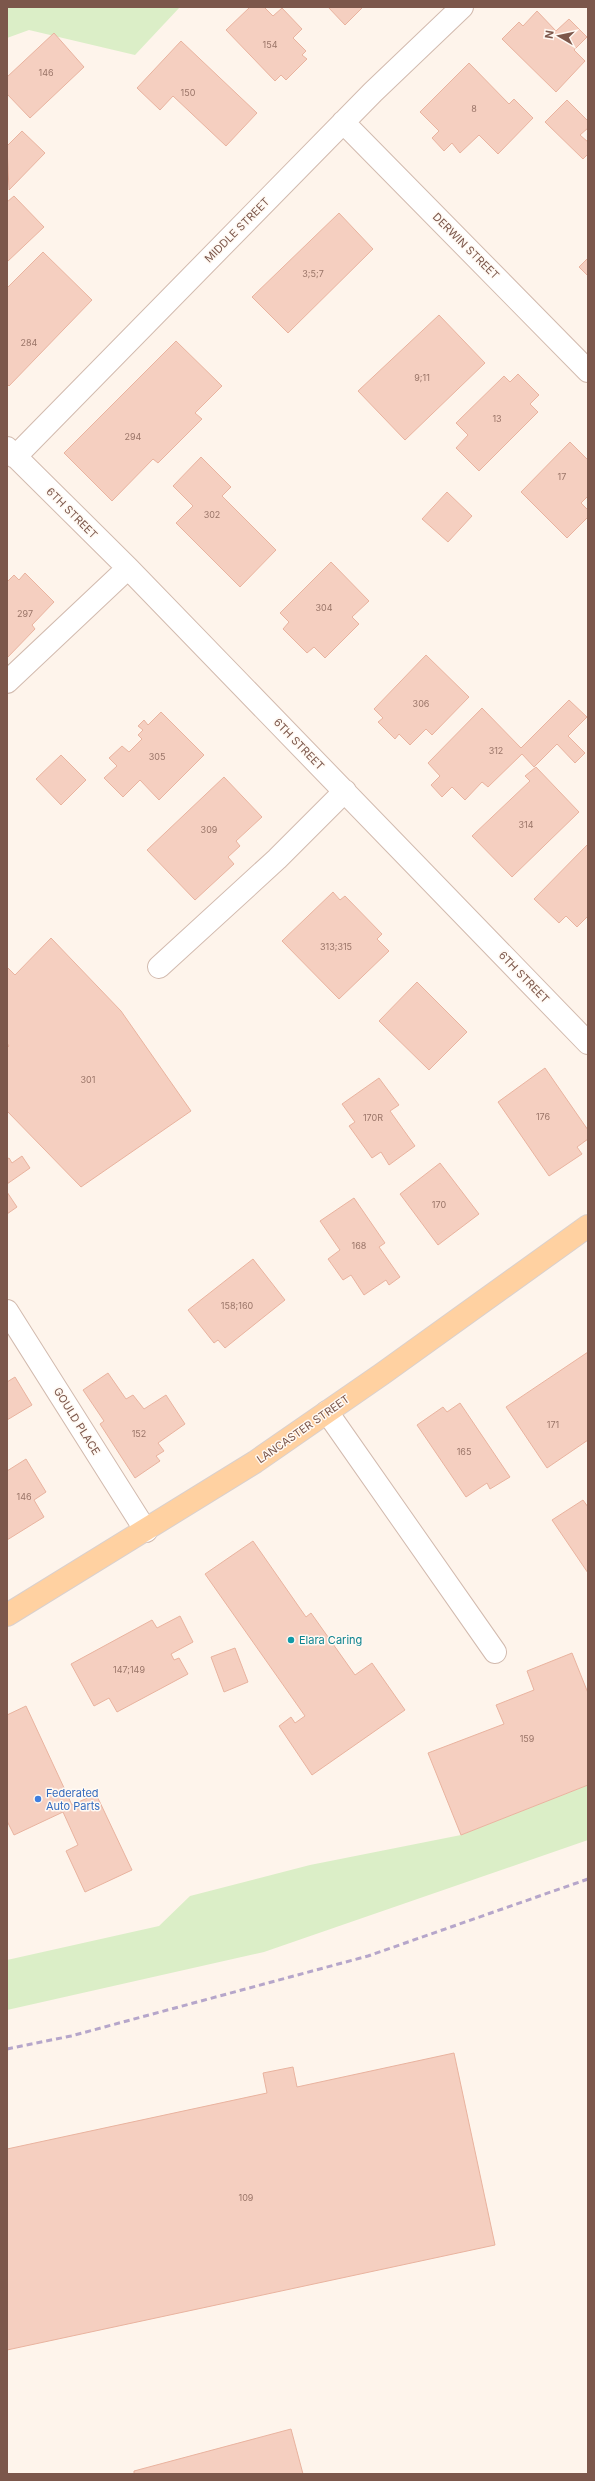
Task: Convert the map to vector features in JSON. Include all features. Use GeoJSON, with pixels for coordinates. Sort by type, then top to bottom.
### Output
{"type":"FeatureCollection","features":[{"type":"Feature","properties":{"kind":"main road","name":"LANCASTER STREET"},"geometry":{"type":"LineString","coordinates":[[7,1615],[146,1531],[255,1462],[588,1226]]}},
{"type":"Feature","properties":{"kind":"street","name":"MIDDLE STREET"},"geometry":{"type":"LineString","coordinates":[[11,452],[343,122],[462,7]]}},
{"type":"Feature","properties":{"kind":"street","name":"DERWIN STREET"},"geometry":{"type":"LineString","coordinates":[[343,122],[588,371]]}},
{"type":"Feature","properties":{"kind":"street","name":"6TH STREET"},"geometry":{"type":"LineString","coordinates":[[11,452],[128,568],[588,1043]]}},
{"type":"Feature","properties":{"kind":"street"},"geometry":{"type":"LineString","coordinates":[[7,682],[128,568]]}},
{"type":"Feature","properties":{"kind":"street"},"geometry":{"type":"LineString","coordinates":[[159,967],[277,859],[344,792]]}},
{"type":"Feature","properties":{"kind":"street","name":"GOULD PLACE"},"geometry":{"type":"LineString","coordinates":[[7,1311],[146,1531]]}},
{"type":"Feature","properties":{"kind":"street"},"geometry":{"type":"LineString","coordinates":[[327,1412],[495,1652]]}},
{"type":"Feature","properties":{"kind":"green space"},"geometry":{"type":"Polygon","coordinates":[[[7,7],[180,7],[135,55],[29,30],[7,38],[7,7]]]}},
{"type":"Feature","properties":{"kind":"green space"},"geometry":{"type":"Polygon","coordinates":[[[588,1785],[588,1840],[264,1952],[7,2010],[7,1960],[159,1926],[190,1896],[310,1865],[461,1835],[588,1785]]]}},
{"type":"Feature","properties":{"kind":"building"},"geometry":{"type":"Polygon","coordinates":[[[250,7],[264,7],[273,16],[282,8],[302,29],[293,38],[306,51],[302,55],[307,59],[286,80],[281,75],[275,81],[226,30],[250,7]]]}},
{"type":"Feature","properties":{"kind":"building"},"geometry":{"type":"Polygon","coordinates":[[[328,7],[363,7],[345,25],[328,7]]]}},
{"type":"Feature","properties":{"kind":"building"},"geometry":{"type":"Polygon","coordinates":[[[537,11],[556,31],[569,19],[587,37],[574,50],[585,61],[556,92],[502,39],[519,22],[523,26],[537,11]]]}},
{"type":"Feature","properties":{"kind":"building"},"geometry":{"type":"Polygon","coordinates":[[[54,33],[84,67],[30,118],[7,94],[7,77],[54,33]]]}},
{"type":"Feature","properties":{"kind":"building"},"geometry":{"type":"Polygon","coordinates":[[[181,41],[257,113],[226,146],[173,96],[160,110],[137,88],[181,41]]]}},
{"type":"Feature","properties":{"kind":"building"},"geometry":{"type":"Polygon","coordinates":[[[469,63],[509,104],[514,99],[533,118],[498,154],[479,135],[460,153],[452,143],[444,151],[432,138],[439,131],[420,112],[469,63]]]}},
{"type":"Feature","properties":{"kind":"building"},"geometry":{"type":"Polygon","coordinates":[[[567,100],[588,121],[588,128],[580,135],[588,142],[588,154],[583,159],[545,122],[567,100]]]}},
{"type":"Feature","properties":{"kind":"building"},"geometry":{"type":"Polygon","coordinates":[[[22,131],[45,153],[9,190],[7,146],[22,131]]]}},
{"type":"Feature","properties":{"kind":"building"},"geometry":{"type":"Polygon","coordinates":[[[14,196],[44,227],[7,262],[7,202],[14,196]]]}},
{"type":"Feature","properties":{"kind":"building"},"geometry":{"type":"Polygon","coordinates":[[[339,213],[373,249],[288,333],[252,297],[339,213]]]}},
{"type":"Feature","properties":{"kind":"building"},"geometry":{"type":"Polygon","coordinates":[[[43,252],[92,300],[9,386],[7,384],[7,288],[43,252]]]}},
{"type":"Feature","properties":{"kind":"building"},"geometry":{"type":"Polygon","coordinates":[[[588,258],[588,276],[579,267],[588,258]]]}},
{"type":"Feature","properties":{"kind":"building"},"geometry":{"type":"Polygon","coordinates":[[[439,315],[485,363],[405,440],[358,391],[439,315]]]}},
{"type":"Feature","properties":{"kind":"building"},"geometry":{"type":"Polygon","coordinates":[[[176,341],[222,386],[195,413],[202,419],[158,463],[153,459],[112,501],[64,453],[176,341]]]}},
{"type":"Feature","properties":{"kind":"building"},"geometry":{"type":"Polygon","coordinates":[[[518,374],[539,395],[530,404],[538,412],[479,471],[456,448],[468,435],[456,423],[504,376],[510,382],[518,374]]]}},
{"type":"Feature","properties":{"kind":"building"},"geometry":{"type":"Polygon","coordinates":[[[570,442],[588,460],[588,496],[581,503],[588,510],[588,517],[567,538],[521,492],[570,442]]]}},
{"type":"Feature","properties":{"kind":"building"},"geometry":{"type":"Polygon","coordinates":[[[201,457],[231,487],[222,496],[276,550],[240,587],[176,523],[193,506],[173,486],[201,457]]]}},
{"type":"Feature","properties":{"kind":"building"},"geometry":{"type":"Polygon","coordinates":[[[447,492],[472,516],[448,542],[422,519],[447,492]]]}},
{"type":"Feature","properties":{"kind":"building"},"geometry":{"type":"Polygon","coordinates":[[[331,562],[369,601],[352,617],[359,624],[325,658],[314,647],[307,653],[283,629],[289,622],[280,613],[331,562]]]}},
{"type":"Feature","properties":{"kind":"building"},"geometry":{"type":"Polygon","coordinates":[[[25,573],[54,602],[32,625],[35,629],[7,658],[7,582],[14,575],[19,580],[25,573]]]}},
{"type":"Feature","properties":{"kind":"building"},"geometry":{"type":"Polygon","coordinates":[[[426,655],[469,697],[432,735],[426,729],[410,745],[399,734],[395,739],[378,722],[383,718],[374,709],[426,655]]]}},
{"type":"Feature","properties":{"kind":"building"},"geometry":{"type":"Polygon","coordinates":[[[569,700],[587,717],[568,736],[585,753],[575,763],[557,744],[534,767],[522,754],[488,787],[482,782],[465,800],[452,787],[442,797],[431,785],[440,776],[428,763],[482,708],[521,748],[569,700]]]}},
{"type":"Feature","properties":{"kind":"building"},"geometry":{"type":"Polygon","coordinates":[[[161,712],[204,755],[159,800],[140,780],[123,797],[104,778],[117,766],[109,758],[122,746],[129,752],[142,739],[138,735],[143,730],[138,726],[144,720],[148,725],[161,712]]]}},
{"type":"Feature","properties":{"kind":"building"},"geometry":{"type":"Polygon","coordinates":[[[61,755],[86,780],[61,805],[36,779],[61,755]]]}},
{"type":"Feature","properties":{"kind":"building"},"geometry":{"type":"Polygon","coordinates":[[[536,767],[579,812],[512,877],[472,836],[530,781],[525,776],[536,767]]]}},
{"type":"Feature","properties":{"kind":"building"},"geometry":{"type":"Polygon","coordinates":[[[224,777],[262,817],[236,841],[240,846],[228,857],[234,864],[195,900],[147,850],[224,777]]]}},
{"type":"Feature","properties":{"kind":"building"},"geometry":{"type":"Polygon","coordinates":[[[588,844],[588,916],[577,927],[566,916],[559,923],[534,899],[588,844]]]}},
{"type":"Feature","properties":{"kind":"building"},"geometry":{"type":"Polygon","coordinates":[[[333,892],[340,900],[345,896],[382,934],[377,939],[389,951],[339,999],[282,941],[333,892]]]}},
{"type":"Feature","properties":{"kind":"building"},"geometry":{"type":"Polygon","coordinates":[[[51,938],[121,1011],[191,1111],[81,1187],[7,1111],[7,1048],[9,1046],[7,1043],[7,967],[15,975],[51,938]]]}},
{"type":"Feature","properties":{"kind":"building"},"geometry":{"type":"Polygon","coordinates":[[[417,982],[467,1032],[429,1070],[379,1021],[417,982]]]}},
{"type":"Feature","properties":{"kind":"building"},"geometry":{"type":"Polygon","coordinates":[[[545,1068],[588,1130],[588,1139],[577,1147],[582,1154],[549,1176],[498,1102],[545,1068]]]}},
{"type":"Feature","properties":{"kind":"building"},"geometry":{"type":"Polygon","coordinates":[[[379,1078],[399,1105],[390,1111],[415,1146],[389,1165],[381,1152],[372,1158],[349,1126],[355,1122],[342,1104],[379,1078]]]}},
{"type":"Feature","properties":{"kind":"building"},"geometry":{"type":"Polygon","coordinates":[[[22,1156],[30,1168],[7,1184],[7,1159],[9,1158],[12,1163],[22,1156]]]}},
{"type":"Feature","properties":{"kind":"building"},"geometry":{"type":"Polygon","coordinates":[[[440,1163],[479,1214],[438,1245],[400,1194],[440,1163]]]}},
{"type":"Feature","properties":{"kind":"building"},"geometry":{"type":"Polygon","coordinates":[[[7,1192],[17,1207],[7,1214],[7,1192]]]}},
{"type":"Feature","properties":{"kind":"building"},"geometry":{"type":"Polygon","coordinates":[[[354,1198],[385,1243],[379,1247],[400,1277],[389,1285],[386,1280],[364,1295],[351,1275],[343,1280],[328,1259],[340,1250],[320,1221],[354,1198]]]}},
{"type":"Feature","properties":{"kind":"building"},"geometry":{"type":"Polygon","coordinates":[[[253,1259],[285,1300],[225,1348],[218,1340],[214,1343],[188,1310],[253,1259]]]}},
{"type":"Feature","properties":{"kind":"building"},"geometry":{"type":"Polygon","coordinates":[[[588,1352],[588,1440],[547,1468],[506,1407],[588,1352]]]}},
{"type":"Feature","properties":{"kind":"building"},"geometry":{"type":"Polygon","coordinates":[[[108,1373],[126,1399],[133,1395],[144,1409],[166,1395],[185,1424],[158,1443],[164,1451],[156,1456],[160,1461],[135,1478],[100,1424],[104,1421],[83,1390],[108,1373]]]}},
{"type":"Feature","properties":{"kind":"building"},"geometry":{"type":"Polygon","coordinates":[[[15,1377],[32,1405],[7,1420],[7,1382],[15,1377]]]}},
{"type":"Feature","properties":{"kind":"building"},"geometry":{"type":"Polygon","coordinates":[[[460,1403],[510,1477],[490,1489],[487,1483],[466,1497],[417,1425],[443,1407],[447,1412],[460,1403]]]}},
{"type":"Feature","properties":{"kind":"building"},"geometry":{"type":"Polygon","coordinates":[[[26,1459],[46,1492],[34,1500],[44,1517],[7,1540],[7,1471],[26,1459]]]}},
{"type":"Feature","properties":{"kind":"building"},"geometry":{"type":"Polygon","coordinates":[[[583,1500],[588,1507],[588,1573],[552,1520],[583,1500]]]}},
{"type":"Feature","properties":{"kind":"building","name":"Elara Caring"},"geometry":{"type":"Polygon","coordinates":[[[253,1541],[306,1617],[311,1613],[355,1675],[372,1663],[405,1710],[312,1775],[279,1726],[291,1717],[295,1723],[305,1716],[205,1574],[253,1541]]]}},
{"type":"Feature","properties":{"kind":"building"},"geometry":{"type":"Polygon","coordinates":[[[180,1616],[193,1642],[171,1654],[174,1660],[179,1658],[188,1674],[117,1712],[109,1698],[94,1706],[71,1664],[152,1620],[157,1628],[180,1616]]]}},
{"type":"Feature","properties":{"kind":"building"},"geometry":{"type":"Polygon","coordinates":[[[235,1648],[248,1682],[224,1692],[211,1657],[235,1648]]]}},
{"type":"Feature","properties":{"kind":"building"},"geometry":{"type":"Polygon","coordinates":[[[572,1653],[588,1693],[588,1785],[461,1835],[428,1753],[504,1724],[496,1705],[534,1690],[527,1671],[572,1653]]]}},
{"type":"Feature","properties":{"kind":"building","name":"Federated Auto Parts"},"geometry":{"type":"Polygon","coordinates":[[[26,1706],[72,1805],[96,1794],[132,1870],[85,1892],[66,1851],[78,1845],[63,1812],[14,1835],[7,1821],[7,1715],[26,1706]]]}},
{"type":"Feature","properties":{"kind":"building"},"geometry":{"type":"Polygon","coordinates":[[[454,2053],[495,2245],[7,2350],[7,2149],[267,2093],[263,2073],[293,2067],[297,2087],[454,2053]]]}},
{"type":"Feature","properties":{"kind":"building"},"geometry":{"type":"Polygon","coordinates":[[[291,2429],[303,2474],[134,2474],[134,2471],[291,2429]]]}},
{"type":"Feature","properties":{"kind":"railway"},"geometry":{"type":"LineString","coordinates":[[7,2049],[71,2036],[368,1956],[588,1879]]}},
{"type":"Feature","properties":{"kind":"place","name":"Elara Caring"},"geometry":{"type":"Point","coordinates":[291,1640]}},
{"type":"Feature","properties":{"kind":"place","name":"Federated Auto Parts"},"geometry":{"type":"Point","coordinates":[38,1799]}}]}
